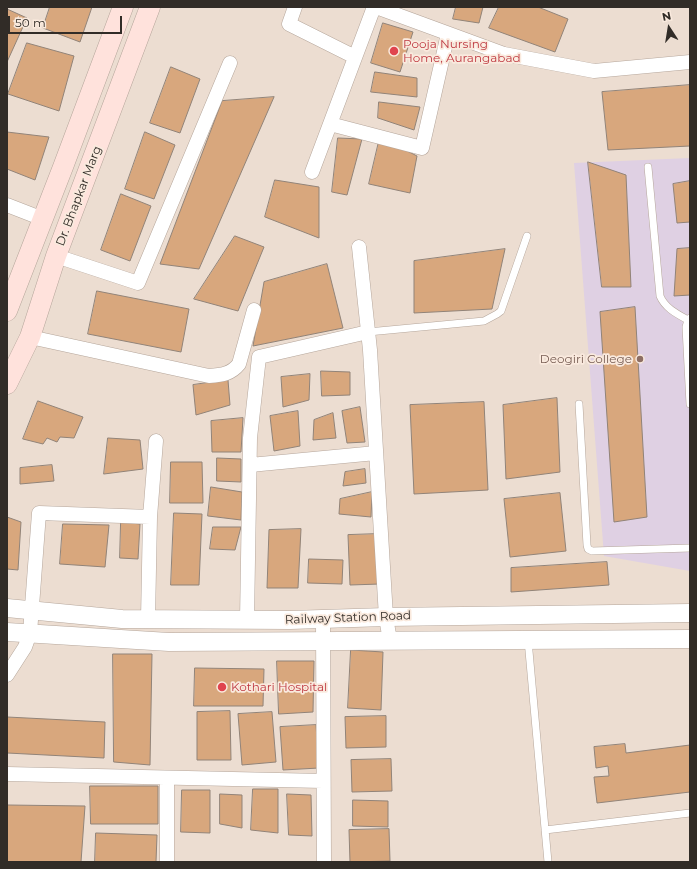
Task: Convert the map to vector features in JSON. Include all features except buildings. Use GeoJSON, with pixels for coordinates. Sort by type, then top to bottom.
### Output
{"type":"FeatureCollection","features":[{"type":"Feature","properties":{"kind":"main road","name":"Dr. Bhapkar Marg"},"geometry":{"type":"LineString","coordinates":[[7,311],[123,7]]}},
{"type":"Feature","properties":{"kind":"main road","name":"Dr. Bhapkar Marg"},"geometry":{"type":"LineString","coordinates":[[7,384],[30,337],[56,256],[150,7]]}},
{"type":"Feature","properties":{"kind":"street"},"geometry":{"type":"LineString","coordinates":[[295,7],[289,24],[355,57]]}},
{"type":"Feature","properties":{"kind":"street"},"geometry":{"type":"LineString","coordinates":[[312,172],[375,7],[504,54],[594,71],[690,62]]}},
{"type":"Feature","properties":{"kind":"street"},"geometry":{"type":"LineString","coordinates":[[330,124],[422,148],[448,34]]}},
{"type":"Feature","properties":{"kind":"street"},"geometry":{"type":"LineString","coordinates":[[56,256],[138,283],[230,63]]}},
{"type":"Feature","properties":{"kind":"street"},"geometry":{"type":"LineString","coordinates":[[7,205],[43,219]]}},
{"type":"Feature","properties":{"kind":"street"},"geometry":{"type":"LineString","coordinates":[[359,247],[370,350],[386,617],[390,641]]}},
{"type":"Feature","properties":{"kind":"street"},"geometry":{"type":"LineString","coordinates":[[30,337],[209,376],[223,375],[234,370],[239,364],[254,310]]}},
{"type":"Feature","properties":{"kind":"street"},"geometry":{"type":"LineString","coordinates":[[246,620],[250,438],[259,357],[368,332]]}},
{"type":"Feature","properties":{"kind":"street"},"geometry":{"type":"LineString","coordinates":[[148,619],[150,517],[156,441]]}},
{"type":"Feature","properties":{"kind":"street"},"geometry":{"type":"LineString","coordinates":[[250,465],[376,453]]}},
{"type":"Feature","properties":{"kind":"street"},"geometry":{"type":"LineString","coordinates":[[7,676],[25,647],[30,633],[39,513],[150,517]]}},
{"type":"Feature","properties":{"kind":"street","name":"Railway Station Road"},"geometry":{"type":"LineString","coordinates":[[7,608],[122,619],[246,620],[323,620],[386,617],[690,613]]}},
{"type":"Feature","properties":{"kind":"street"},"geometry":{"type":"LineString","coordinates":[[323,620],[324,862]]}},
{"type":"Feature","properties":{"kind":"street","name":"Railway Station Road"},"geometry":{"type":"LineString","coordinates":[[7,632],[169,642],[690,639]]}},
{"type":"Feature","properties":{"kind":"street"},"geometry":{"type":"LineString","coordinates":[[7,774],[323,781]]}},
{"type":"Feature","properties":{"kind":"street"},"geometry":{"type":"LineString","coordinates":[[167,778],[167,862]]}},
{"type":"Feature","properties":{"kind":"lane"},"geometry":{"type":"LineString","coordinates":[[648,167],[660,296],[662,303],[668,308],[689,319],[686,327],[690,404]]}},
{"type":"Feature","properties":{"kind":"lane"},"geometry":{"type":"LineString","coordinates":[[368,332],[484,321],[497,314],[501,311],[527,236]]}},
{"type":"Feature","properties":{"kind":"lane"},"geometry":{"type":"LineString","coordinates":[[579,404],[588,549],[592,551],[690,548]]}},
{"type":"Feature","properties":{"kind":"lane"},"geometry":{"type":"LineString","coordinates":[[528,640],[548,862]]}},
{"type":"Feature","properties":{"kind":"lane"},"geometry":{"type":"LineString","coordinates":[[545,830],[690,813]]}},
{"type":"Feature","properties":{"kind":"shaded area","name":"Deogiri College"},"geometry":{"type":"Polygon","coordinates":[[[690,158],[690,571],[604,556],[574,163],[690,158]]]}},
{"type":"Feature","properties":{"kind":"place","name":"Pooja Nursing Home, Aurangabad"},"geometry":{"type":"Point","coordinates":[394,51]}},
{"type":"Feature","properties":{"kind":"place","name":"Deogiri College"},"geometry":{"type":"Point","coordinates":[640,359]}},
{"type":"Feature","properties":{"kind":"place","name":"Kothari Hospital"},"geometry":{"type":"Point","coordinates":[222,687]}}]}
